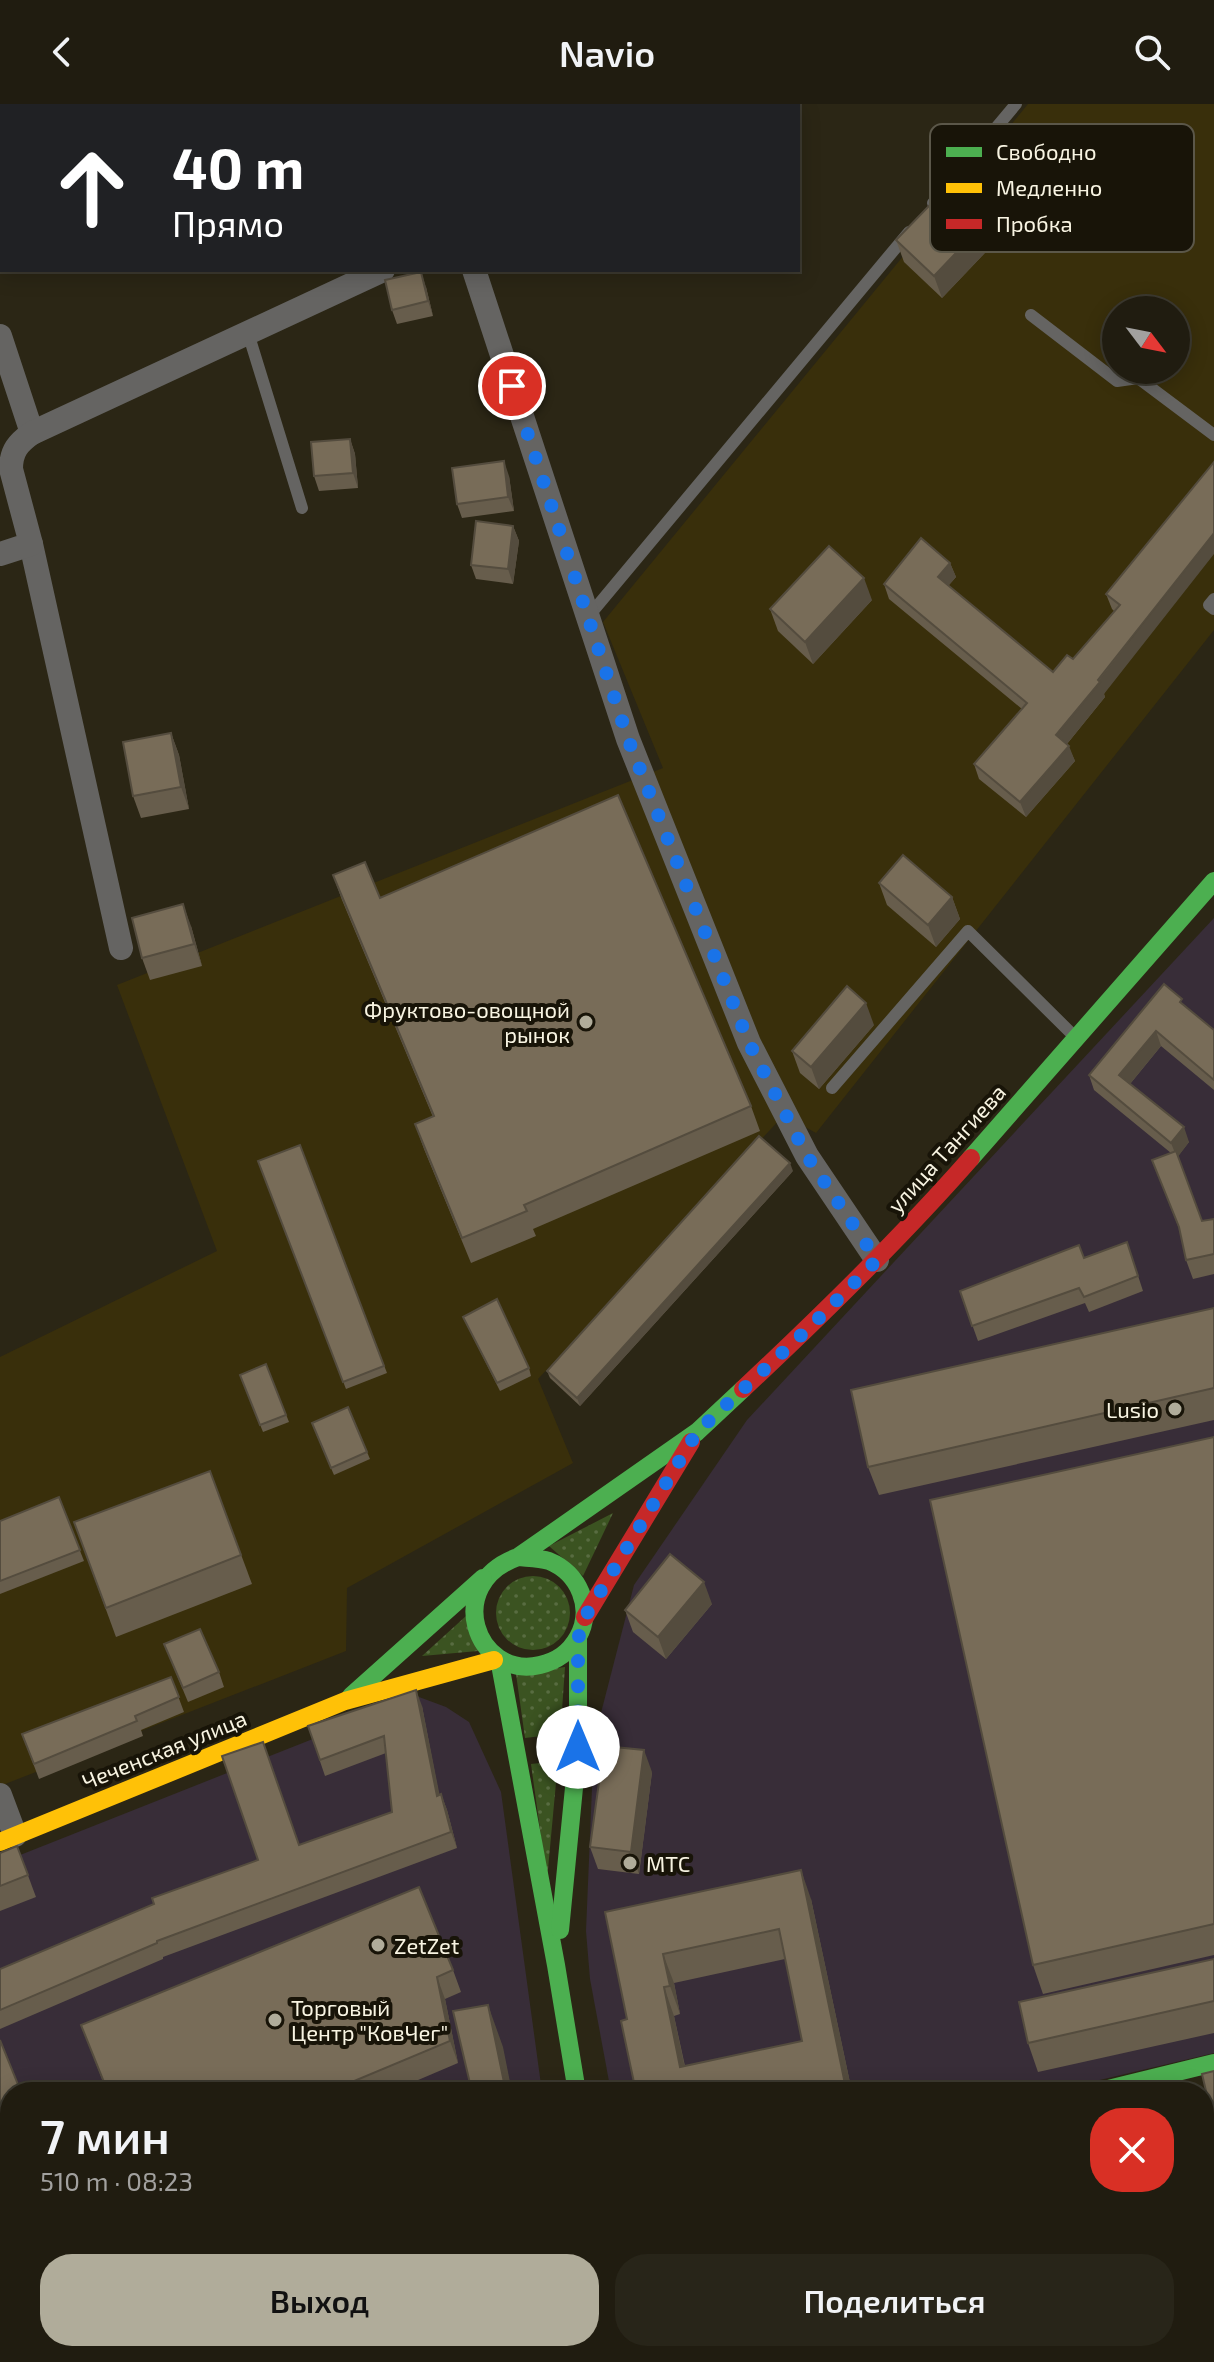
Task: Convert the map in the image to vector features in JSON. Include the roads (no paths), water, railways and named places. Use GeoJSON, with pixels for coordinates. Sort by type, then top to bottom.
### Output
{"type":"FeatureCollection","features":[{"type":"Feature","properties":{"kind":"main road","name":"улица Тангиева"},"geometry":{"type":"LineString","coordinates":[[697,1432],[811,1326],[942,1191],[1214,881]]}},
{"type":"Feature","properties":{"kind":"main road"},"geometry":{"type":"LineString","coordinates":[[578,1639],[556,1661],[527,1668],[512,1665],[499,1659],[485,1646],[476,1630],[473,1612],[476,1593],[485,1577],[500,1564],[518,1557],[697,1432]]}},
{"type":"Feature","properties":{"kind":"main road"},"geometry":{"type":"LineString","coordinates":[[556,1965],[578,1747],[578,1639],[585,1617],[697,1432]]}},
{"type":"Feature","properties":{"kind":"main road"},"geometry":{"type":"LineString","coordinates":[[518,1557],[535,1556],[552,1560],[567,1570],[578,1583],[584,1600],[585,1617]]}},
{"type":"Feature","properties":{"kind":"main road","name":"Чеченская улица"},"geometry":{"type":"LineString","coordinates":[[345,1701],[485,1577]]}},
{"type":"Feature","properties":{"kind":"main road"},"geometry":{"type":"LineString","coordinates":[[499,1659],[575,2082]]}},
{"type":"Feature","properties":{"kind":"main road","name":"Чеченская улица"},"geometry":{"type":"LineString","coordinates":[[8,1838],[345,1701],[499,1659]]}},
{"type":"Feature","properties":{"kind":"main road"},"geometry":{"type":"LineString","coordinates":[[1137,2082],[1214,2063]]}},
{"type":"Feature","properties":{"kind":"street"},"geometry":{"type":"LineString","coordinates":[[121,948],[31,544],[11,469],[11,456],[20,442],[32,433],[379,272]]}},
{"type":"Feature","properties":{"kind":"street"},"geometry":{"type":"LineString","coordinates":[[475,272],[628,739],[749,1043],[807,1156],[877,1260]]}},
{"type":"Feature","properties":{"kind":"street"},"geometry":{"type":"LineString","coordinates":[[0,336],[32,433]]}},
{"type":"Feature","properties":{"kind":"street"},"geometry":{"type":"LineString","coordinates":[[0,554],[31,544]]}},
{"type":"Feature","properties":{"kind":"street"},"geometry":{"type":"LineString","coordinates":[[0,1795],[8,1838]]}},
{"type":"Feature","properties":{"kind":"lane"},"geometry":{"type":"LineString","coordinates":[[999,124],[1016,104]]}},
{"type":"Feature","properties":{"kind":"lane"},"geometry":{"type":"LineString","coordinates":[[924,214],[930,207]]}},
{"type":"Feature","properties":{"kind":"lane"},"geometry":{"type":"LineString","coordinates":[[588,617],[914,226]]}},
{"type":"Feature","properties":{"kind":"lane"},"geometry":{"type":"LineString","coordinates":[[1031,315],[1117,381],[1138,378],[1214,435]]}},
{"type":"Feature","properties":{"kind":"lane"},"geometry":{"type":"LineString","coordinates":[[248,333],[302,508]]}},
{"type":"Feature","properties":{"kind":"lane"},"geometry":{"type":"LineString","coordinates":[[1214,599],[1209,605],[1214,609]]}},
{"type":"Feature","properties":{"kind":"lane"},"geometry":{"type":"LineString","coordinates":[[832,1088],[968,931],[1076,1038]]}},
{"type":"Feature","properties":{"kind":"place","name":"Фруктово-овощной рынок"},"geometry":{"type":"Point","coordinates":[586,1022]}},
{"type":"Feature","properties":{"kind":"place","name":"Lusio"},"geometry":{"type":"Point","coordinates":[1175,1409]}},
{"type":"Feature","properties":{"kind":"place","name":"МТС"},"geometry":{"type":"Point","coordinates":[630,1863]}},
{"type":"Feature","properties":{"kind":"place","name":"ZetZet"},"geometry":{"type":"Point","coordinates":[378,1945]}},
{"type":"Feature","properties":{"kind":"place","name":"Торговый Центр \"КовЧег\""},"geometry":{"type":"Point","coordinates":[275,2020]}}]}
